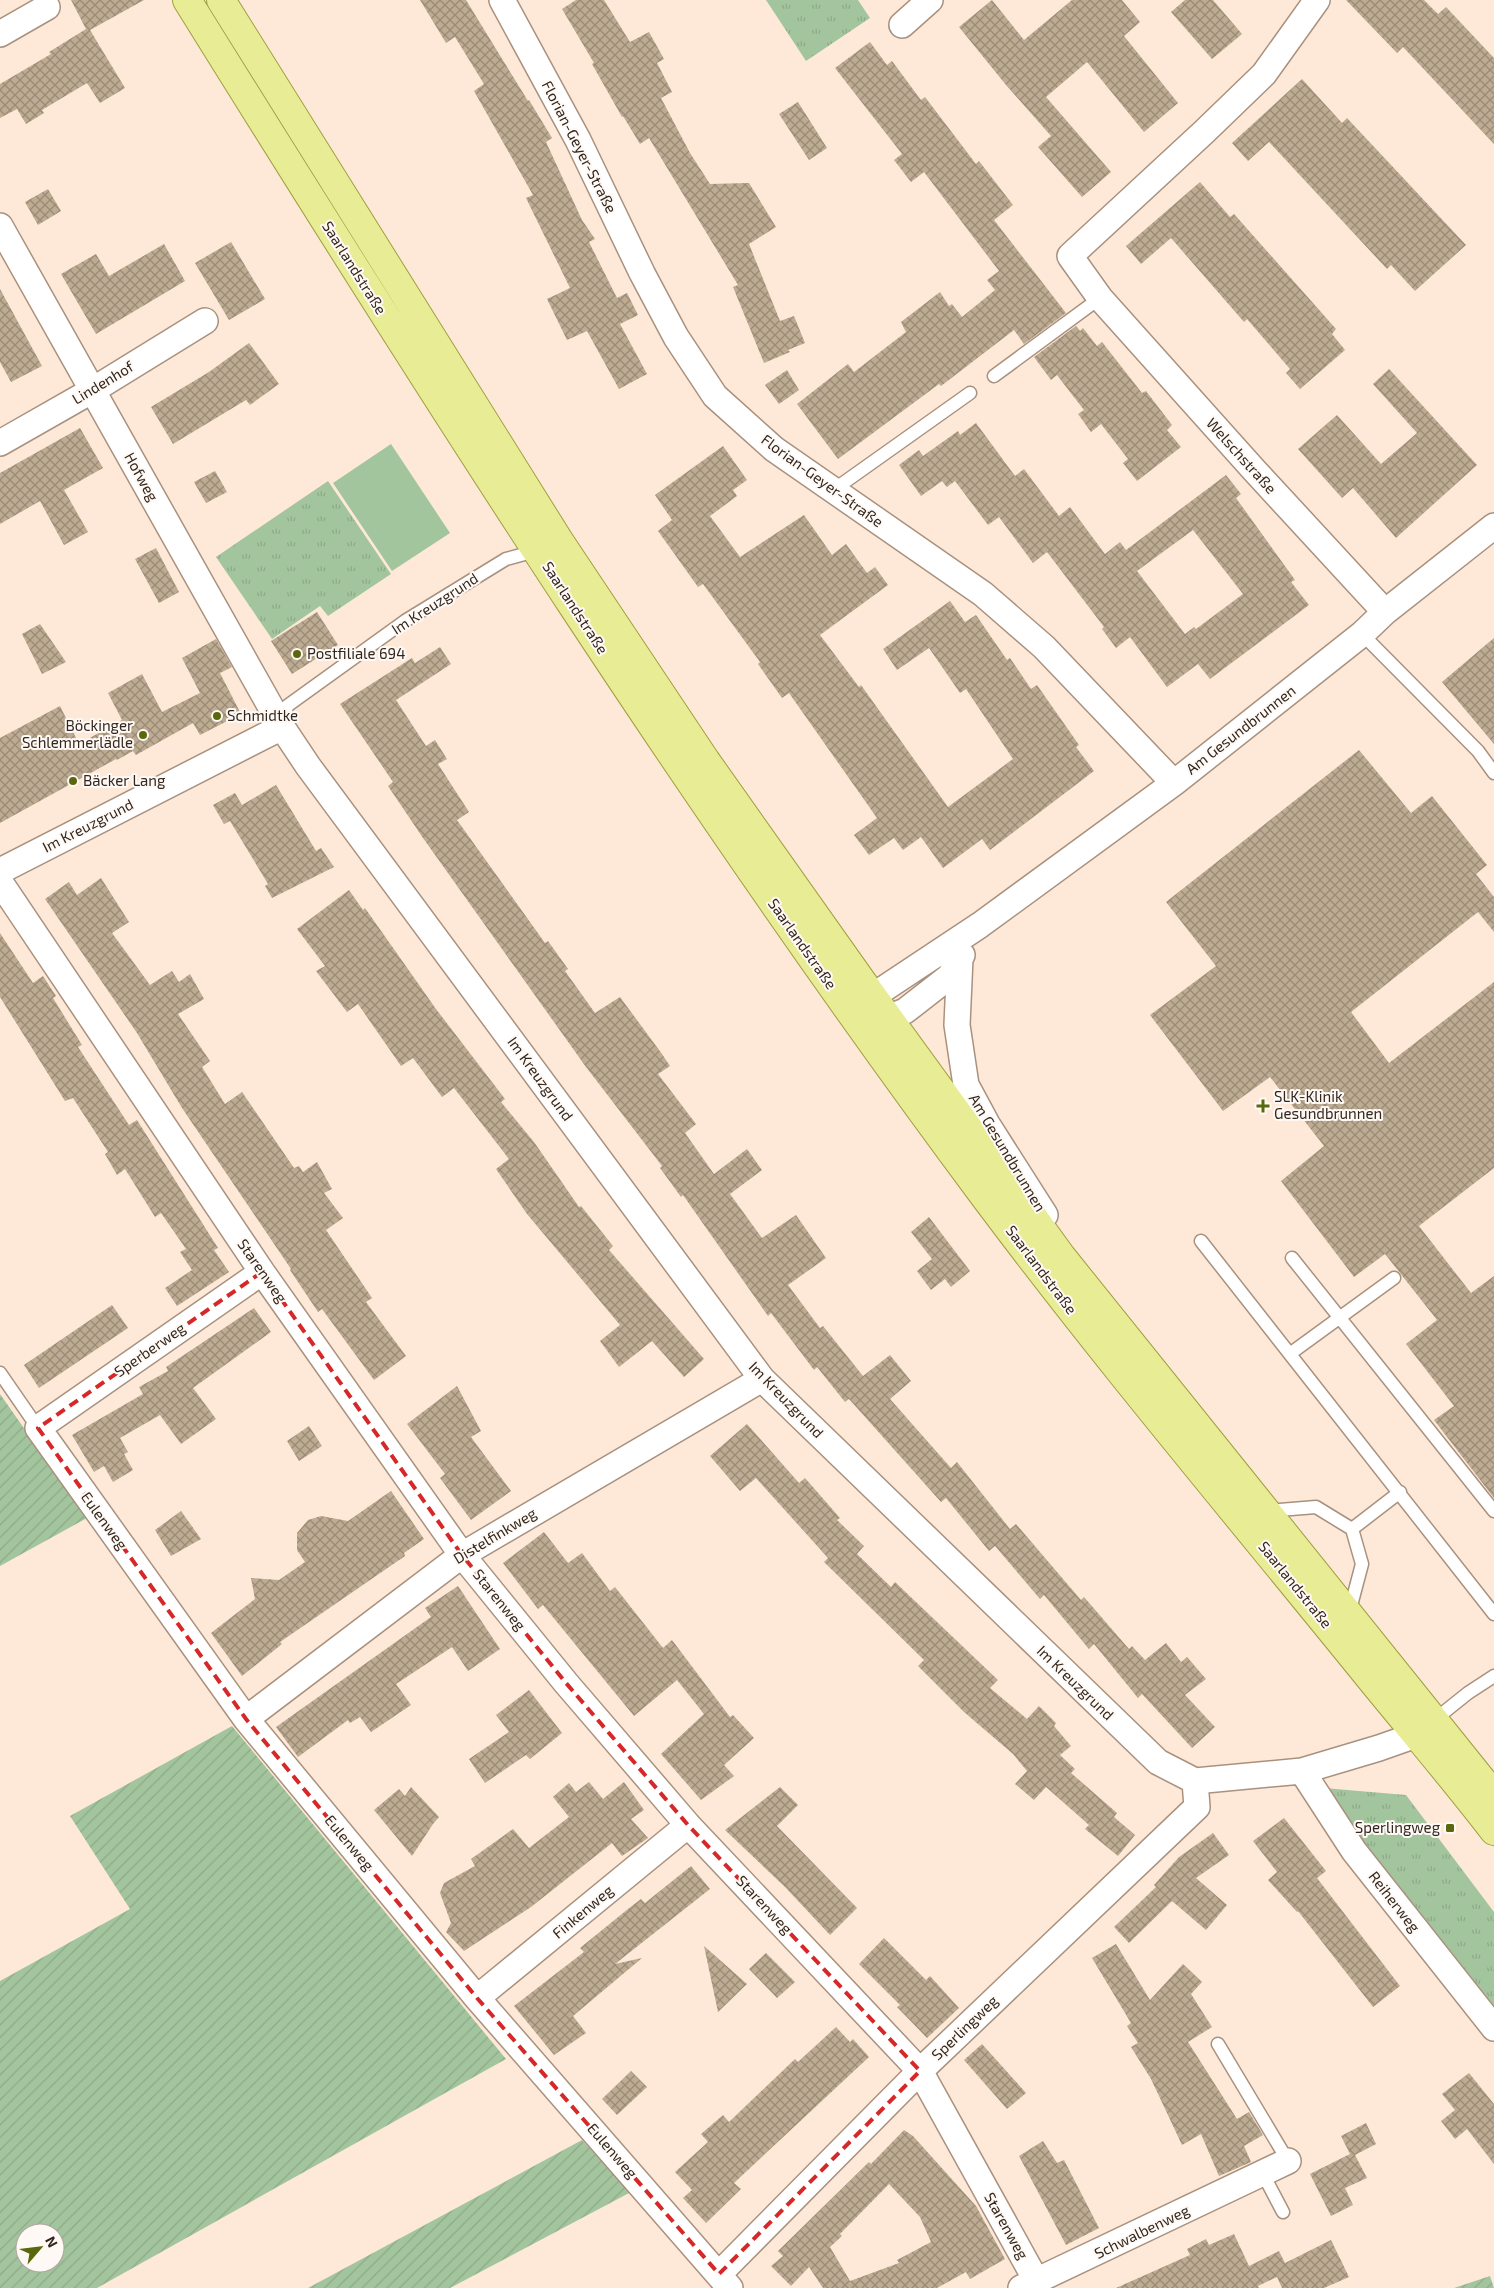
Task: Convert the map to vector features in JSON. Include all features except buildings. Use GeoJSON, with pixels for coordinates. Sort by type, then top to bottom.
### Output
{"type":"FeatureCollection","features":[{"type":"Feature","properties":{"kind":"main road","name":"Saarlandstraße"},"geometry":{"type":"LineString","coordinates":[[188,0],[361,280],[548,545],[706,760],[880,1007],[1062,1257],[1349,1613],[1494,1831]]}},
{"type":"Feature","properties":{"kind":"main road","name":"Saarlandstraße"},"geometry":{"type":"LineString","coordinates":[[221,0],[687,779],[849,1012],[986,1198],[1092,1337],[1425,1728],[1494,1795]]}},
{"type":"Feature","properties":{"kind":"street","name":"Florian-Geyer-Straße"},"geometry":{"type":"LineString","coordinates":[[502,0],[578,140],[650,289],[676,337],[715,396],[774,449],[832,491],[984,594],[1044,647],[1174,783]]}},
{"type":"Feature","properties":{"kind":"street"},"geometry":{"type":"LineString","coordinates":[[902,25],[930,0]]}},
{"type":"Feature","properties":{"kind":"street","name":"Welschstraße"},"geometry":{"type":"LineString","coordinates":[[1317,0],[1264,74],[1070,256],[1100,298],[1254,470],[1385,612]]}},
{"type":"Feature","properties":{"kind":"street"},"geometry":{"type":"LineString","coordinates":[[0,34],[47,7]]}},
{"type":"Feature","properties":{"kind":"street","name":"Hofweg"},"geometry":{"type":"LineString","coordinates":[[0,226],[282,727]]}},
{"type":"Feature","properties":{"kind":"street","name":"Lindenhof"},"geometry":{"type":"LineString","coordinates":[[0,443],[93,390],[205,321]]}},
{"type":"Feature","properties":{"kind":"street","name":"Am Gesundbrunnen"},"geometry":{"type":"LineString","coordinates":[[849,1012],[869,1020],[880,1007],[980,925],[1174,783],[1362,634],[1385,612],[1494,526]]}},
{"type":"Feature","properties":{"kind":"street","name":"Im Kreuzgrund"},"geometry":{"type":"LineString","coordinates":[[0,871],[282,727],[320,782],[762,1379],[1129,1736],[1158,1762],[1195,1781]]}},
{"type":"Feature","properties":{"kind":"street","name":"Starenweg"},"geometry":{"type":"LineString","coordinates":[[0,882],[262,1272],[462,1554],[566,1683],[688,1825],[920,2071],[1029,2285]]}},
{"type":"Feature","properties":{"kind":"street","name":"Am Gesundbrunnen"},"geometry":{"type":"LineString","coordinates":[[880,1007],[905,1010],[950,976],[980,925]]}},
{"type":"Feature","properties":{"kind":"street","name":"Am Gesundbrunnen"},"geometry":{"type":"LineString","coordinates":[[960,958],[957,1024],[966,1085],[987,1124],[1043,1209],[1062,1257]]}},
{"type":"Feature","properties":{"kind":"street","name":"Sperberweg"},"geometry":{"type":"LineString","coordinates":[[38,1428],[262,1272]]}},
{"type":"Feature","properties":{"kind":"street","name":"Distelfinkweg"},"geometry":{"type":"LineString","coordinates":[[246,1719],[462,1554],[762,1379]]}},
{"type":"Feature","properties":{"kind":"street","name":"Eulenweg"},"geometry":{"type":"LineString","coordinates":[[38,1428],[246,1719],[477,1998],[725,2281]]}},
{"type":"Feature","properties":{"kind":"street"},"geometry":{"type":"LineString","coordinates":[[1195,1781],[1302,1771],[1379,1748],[1425,1728]]}},
{"type":"Feature","properties":{"kind":"street","name":"Reiherweg"},"geometry":{"type":"LineString","coordinates":[[1302,1771],[1354,1851],[1494,2028]]}},
{"type":"Feature","properties":{"kind":"street","name":"Sperlingweg"},"geometry":{"type":"LineString","coordinates":[[725,2281],[920,2071],[1198,1807],[1195,1781]]}},
{"type":"Feature","properties":{"kind":"street","name":"Finkenweg"},"geometry":{"type":"LineString","coordinates":[[477,1998],[688,1825]]}},
{"type":"Feature","properties":{"kind":"street","name":"Schwalbenweg"},"geometry":{"type":"LineString","coordinates":[[1029,2285],[1288,2161]]}},
{"type":"Feature","properties":{"kind":"lane"},"geometry":{"type":"LineString","coordinates":[[994,376],[1100,298]]}},
{"type":"Feature","properties":{"kind":"lane"},"geometry":{"type":"LineString","coordinates":[[832,491],[970,394]]}},
{"type":"Feature","properties":{"kind":"lane","name":"Im Kreuzgrund"},"geometry":{"type":"LineString","coordinates":[[282,727],[287,706],[405,621],[506,558],[548,545]]}},
{"type":"Feature","properties":{"kind":"lane"},"geometry":{"type":"LineString","coordinates":[[1362,634],[1478,751],[1494,773]]}},
{"type":"Feature","properties":{"kind":"lane"},"geometry":{"type":"LineString","coordinates":[[1201,1242],[1291,1353],[1494,1614]]}},
{"type":"Feature","properties":{"kind":"lane"},"geometry":{"type":"LineString","coordinates":[[1292,1258],[1494,1511]]}},
{"type":"Feature","properties":{"kind":"lane"},"geometry":{"type":"LineString","coordinates":[[1291,1353],[1394,1278]]}},
{"type":"Feature","properties":{"kind":"lane","name":"Eulenweg"},"geometry":{"type":"LineString","coordinates":[[0,1373],[38,1428]]}},
{"type":"Feature","properties":{"kind":"lane"},"geometry":{"type":"LineString","coordinates":[[1352,1529],[1400,1492]]}},
{"type":"Feature","properties":{"kind":"lane"},"geometry":{"type":"LineString","coordinates":[[1267,1511],[1316,1507],[1352,1529],[1362,1564],[1349,1613]]}},
{"type":"Feature","properties":{"kind":"lane"},"geometry":{"type":"LineString","coordinates":[[1425,1728],[1468,1693],[1494,1676]]}},
{"type":"Feature","properties":{"kind":"lane","name":"Schwalbenweg"},"geometry":{"type":"LineString","coordinates":[[1218,2044],[1288,2161]]}},
{"type":"Feature","properties":{"kind":"lane"},"geometry":{"type":"LineString","coordinates":[[1263,2174],[1283,2212]]}},
{"type":"Feature","properties":{"kind":"highlighted area"},"geometry":{"type":"Polygon","coordinates":[[[262,1272],[462,1555],[566,1683],[688,1825],[920,2071],[719,2274],[477,1998],[246,1719],[38,1428],[262,1272]]]}},
{"type":"Feature","properties":{"kind":"green space"},"geometry":{"type":"Polygon","coordinates":[[[766,0],[858,0],[870,18],[806,61],[766,0]]]}},
{"type":"Feature","properties":{"kind":"green space"},"geometry":{"type":"Polygon","coordinates":[[[391,444],[450,533],[392,571],[333,483],[391,444]]]}},
{"type":"Feature","properties":{"kind":"green space"},"geometry":{"type":"Polygon","coordinates":[[[328,481],[391,574],[328,616],[320,606],[272,639],[216,557],[328,481]]]}},
{"type":"Feature","properties":{"kind":"green space"},"geometry":{"type":"Polygon","coordinates":[[[0,1394],[87,1518],[0,1566],[0,1394]]]}},
{"type":"Feature","properties":{"kind":"green space"},"geometry":{"type":"Polygon","coordinates":[[[232,1726],[506,2059],[97,2288],[0,2288],[0,1981],[130,1909],[70,1816],[232,1726]]]}},
{"type":"Feature","properties":{"kind":"green space"},"geometry":{"type":"Polygon","coordinates":[[[1324,1788],[1406,1795],[1494,1912],[1494,2019],[1359,1849],[1324,1788]]]}},
{"type":"Feature","properties":{"kind":"green space"},"geometry":{"type":"Polygon","coordinates":[[[582,2140],[631,2192],[450,2288],[308,2288],[582,2140]]]}},
{"type":"Feature","properties":{"kind":"green space"},"geometry":{"type":"Polygon","coordinates":[[[1490,2276],[1494,2288],[1454,2288],[1490,2276]]]}},
{"type":"Feature","properties":{"kind":"place","name":"Postfiliale 694"},"geometry":{"type":"Point","coordinates":[297,654]}},
{"type":"Feature","properties":{"kind":"place","name":"Schmidtke"},"geometry":{"type":"Point","coordinates":[217,716]}},
{"type":"Feature","properties":{"kind":"place","name":"Böckinger Schlemmerlädle"},"geometry":{"type":"Point","coordinates":[143,735]}},
{"type":"Feature","properties":{"kind":"place","name":"Bäcker Lang"},"geometry":{"type":"Point","coordinates":[73,781]}},
{"type":"Feature","properties":{"kind":"place","name":"SLK-Klinik Gesundbrunnen"},"geometry":{"type":"Point","coordinates":[1263,1106]}},
{"type":"Feature","properties":{"kind":"place","name":"Sperlingweg"},"geometry":{"type":"Point","coordinates":[1450,1828]}}]}
